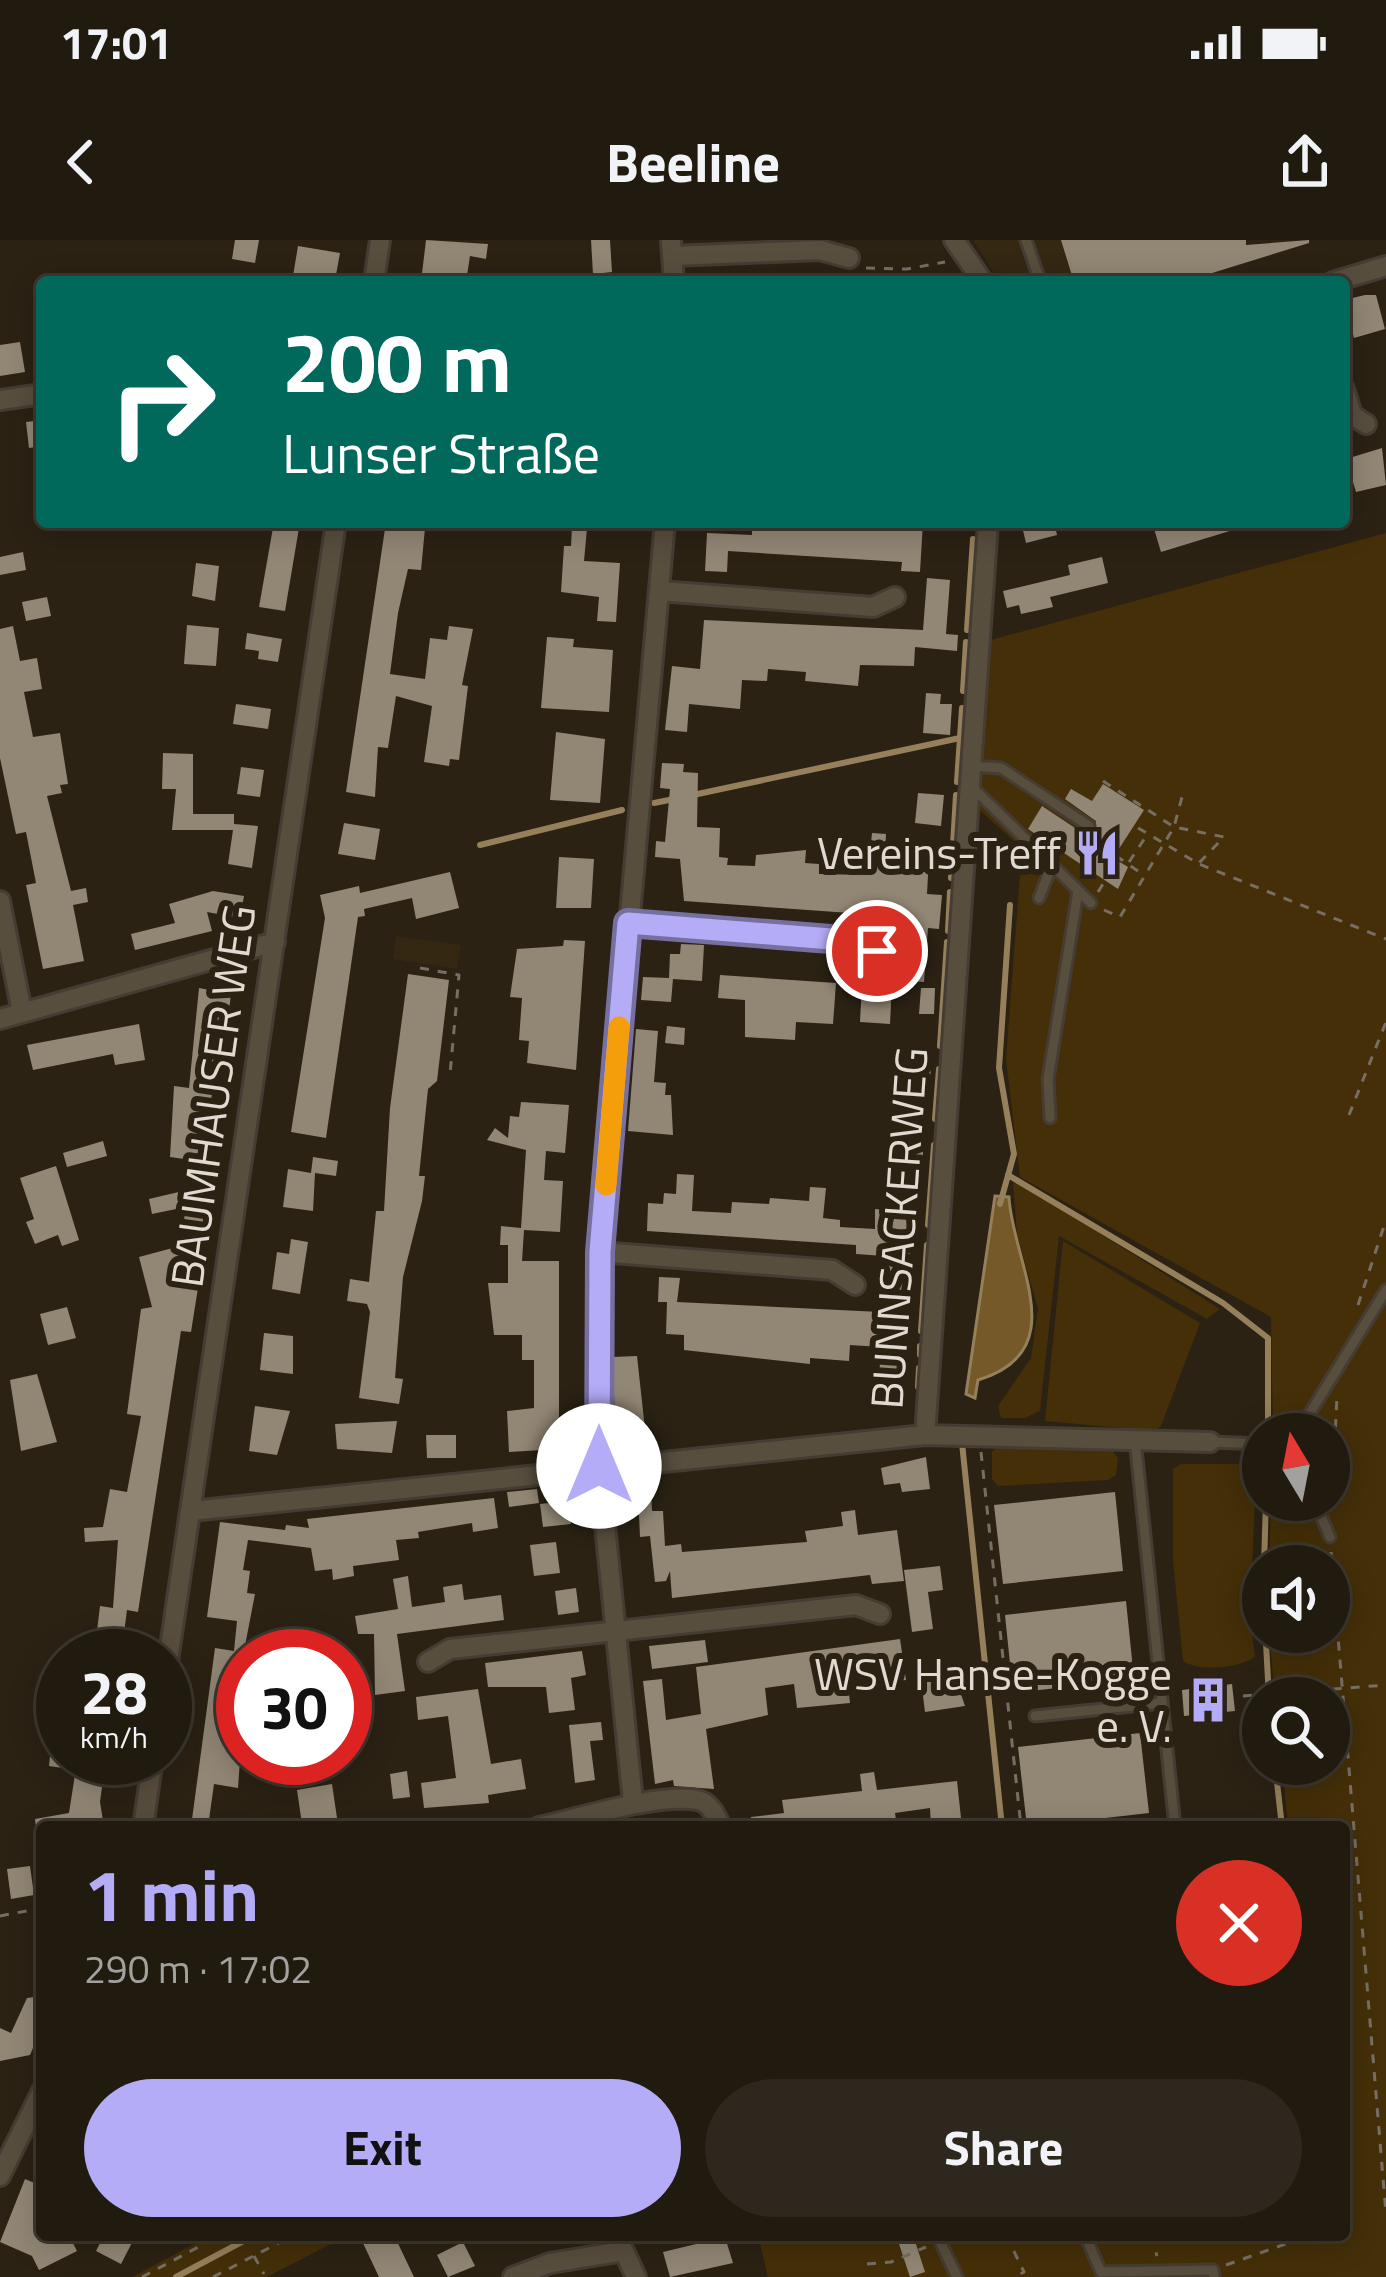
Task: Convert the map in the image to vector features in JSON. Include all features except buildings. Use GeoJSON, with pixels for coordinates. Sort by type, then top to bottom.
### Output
{"type":"FeatureCollection","features":[{"type":"Feature","properties":{"kind":"street"},"geometry":{"type":"LineString","coordinates":[[375,276],[380,240]]}},
{"type":"Feature","properties":{"kind":"street"},"geometry":{"type":"LineString","coordinates":[[958,246],[979,276]]}},
{"type":"Feature","properties":{"kind":"street"},"geometry":{"type":"LineString","coordinates":[[672,248],[820,250],[849,258]]}},
{"type":"Feature","properties":{"kind":"street"},"geometry":{"type":"LineString","coordinates":[[1350,277],[1386,266]]}},
{"type":"Feature","properties":{"kind":"street"},"geometry":{"type":"LineString","coordinates":[[0,400],[36,395]]}},
{"type":"Feature","properties":{"kind":"street"},"geometry":{"type":"LineString","coordinates":[[1350,408],[1366,424]]}},
{"type":"Feature","properties":{"kind":"street","name":"BAUMHAUSER WEG"},"geometry":{"type":"LineString","coordinates":[[173,1629],[335,528]]}},
{"type":"Feature","properties":{"kind":"street"},"geometry":{"type":"LineString","coordinates":[[633,1802],[599,1466],[600,1252],[664,528]]}},
{"type":"Feature","properties":{"kind":"street","name":"BUNNSACKERWEG"},"geometry":{"type":"LineString","coordinates":[[925,1436],[988,528]]}},
{"type":"Feature","properties":{"kind":"street"},"geometry":{"type":"LineString","coordinates":[[659,591],[873,607],[895,597]]}},
{"type":"Feature","properties":{"kind":"street"},"geometry":{"type":"LineString","coordinates":[[0,901],[22,1012]]}},
{"type":"Feature","properties":{"kind":"street"},"geometry":{"type":"LineString","coordinates":[[628,923],[856,941],[877,951]]}},
{"type":"Feature","properties":{"kind":"street"},"geometry":{"type":"LineString","coordinates":[[0,1018],[274,942]]}},
{"type":"Feature","properties":{"kind":"street"},"geometry":{"type":"LineString","coordinates":[[600,1252],[832,1270],[855,1285]]}},
{"type":"Feature","properties":{"kind":"street","name":"BUNNSACKERWEG"},"geometry":{"type":"LineString","coordinates":[[190,1511],[925,1436],[979,1433],[1210,1442]]}},
{"type":"Feature","properties":{"kind":"street"},"geometry":{"type":"LineString","coordinates":[[428,1662],[449,1649],[614,1630],[856,1605],[880,1614]]}},
{"type":"Feature","properties":{"kind":"street"},"geometry":{"type":"LineString","coordinates":[[144,1821],[150,1785]]}},
{"type":"Feature","properties":{"kind":"street"},"geometry":{"type":"LineString","coordinates":[[577,1821],[633,1802],[703,1801],[717,1821]]}},
{"type":"Feature","properties":{"kind":"street"},"geometry":{"type":"LineString","coordinates":[[0,2176],[36,2103]]}},
{"type":"Feature","properties":{"kind":"street"},"geometry":{"type":"LineString","coordinates":[[513,2277],[550,2263],[624,2251],[636,2277]]}},
{"type":"Feature","properties":{"kind":"lane"},"geometry":{"type":"LineString","coordinates":[[1026,240],[1038,276]]}},
{"type":"Feature","properties":{"kind":"lane"},"geometry":{"type":"LineString","coordinates":[[969,775],[1001,768],[1089,826]]}},
{"type":"Feature","properties":{"kind":"lane"},"geometry":{"type":"LineString","coordinates":[[969,775],[1091,903]]}},
{"type":"Feature","properties":{"kind":"lane"},"geometry":{"type":"LineString","coordinates":[[1039,898],[1052,865]]}},
{"type":"Feature","properties":{"kind":"lane"},"geometry":{"type":"LineString","coordinates":[[1051,1118],[1048,1079],[1078,891]]}},
{"type":"Feature","properties":{"kind":"lane"},"geometry":{"type":"LineString","coordinates":[[1310,1413],[1386,1289]]}},
{"type":"Feature","properties":{"kind":"lane"},"geometry":{"type":"LineString","coordinates":[[1136,1439],[1174,1821]]}},
{"type":"Feature","properties":{"kind":"lane"},"geometry":{"type":"LineString","coordinates":[[1210,1442],[1242,1443]]}},
{"type":"Feature","properties":{"kind":"lane"},"geometry":{"type":"LineString","coordinates":[[1323,1521],[1330,1538]]}},
{"type":"Feature","properties":{"kind":"lane"},"geometry":{"type":"LineString","coordinates":[[1035,1716],[1162,1703]]}},
{"type":"Feature","properties":{"kind":"lane"},"geometry":{"type":"LineString","coordinates":[[939,2241],[957,2277]]}},
{"type":"Feature","properties":{"kind":"lane"},"geometry":{"type":"LineString","coordinates":[[1088,2241],[1101,2272],[1214,2274]]}},
{"type":"Feature","properties":{"kind":"path"},"geometry":{"type":"LineString","coordinates":[[849,258],[872,271],[907,269],[943,262],[958,246]]}},
{"type":"Feature","properties":{"kind":"path"},"geometry":{"type":"LineString","coordinates":[[1103,782],[1174,827],[1224,837],[1199,864]]}},
{"type":"Feature","properties":{"kind":"path"},"geometry":{"type":"LineString","coordinates":[[1144,874],[1119,858],[1091,903],[1120,917],[1174,827],[1182,796]]}},
{"type":"Feature","properties":{"kind":"path"},"geometry":{"type":"LineString","coordinates":[[1138,828],[1199,864],[1386,939]]}},
{"type":"Feature","properties":{"kind":"path"},"geometry":{"type":"LineString","coordinates":[[1128,864],[1148,835]]}},
{"type":"Feature","properties":{"kind":"path"},"geometry":{"type":"LineString","coordinates":[[420,968],[459,975],[450,1074]]}},
{"type":"Feature","properties":{"kind":"path"},"geometry":{"type":"LineString","coordinates":[[1349,1114],[1386,1022]]}},
{"type":"Feature","properties":{"kind":"path"},"geometry":{"type":"LineString","coordinates":[[1357,1309],[1386,1220]]}},
{"type":"Feature","properties":{"kind":"path"},"geometry":{"type":"LineString","coordinates":[[1338,1388],[1330,1538],[1342,1677]]}},
{"type":"Feature","properties":{"kind":"path"},"geometry":{"type":"LineString","coordinates":[[979,1433],[1020,1821]]}},
{"type":"Feature","properties":{"kind":"path"},"geometry":{"type":"LineString","coordinates":[[1350,1688],[1386,1685]]}},
{"type":"Feature","properties":{"kind":"path"},"geometry":{"type":"LineString","coordinates":[[1350,1774],[1386,2214]]}},
{"type":"Feature","properties":{"kind":"path"},"geometry":{"type":"LineString","coordinates":[[0,1916],[36,1909]]}},
{"type":"Feature","properties":{"kind":"path"},"geometry":{"type":"LineString","coordinates":[[142,2277],[210,2241]]}},
{"type":"Feature","properties":{"kind":"path"},"geometry":{"type":"LineString","coordinates":[[213,2277],[283,2241]]}},
{"type":"Feature","properties":{"kind":"path"},"geometry":{"type":"LineString","coordinates":[[867,2264],[891,2262],[932,2241]]}},
{"type":"Feature","properties":{"kind":"path"},"geometry":{"type":"LineString","coordinates":[[1009,2241],[1024,2272],[1014,2277]]}},
{"type":"Feature","properties":{"kind":"path"},"geometry":{"type":"LineString","coordinates":[[1151,2241],[1158,2270]]}},
{"type":"Feature","properties":{"kind":"path"},"geometry":{"type":"LineString","coordinates":[[1271,2241],[1273,2248]]}},
{"type":"Feature","properties":{"kind":"path"},"geometry":{"type":"LineString","coordinates":[[1214,2274],[1293,2241]]}},
{"type":"Feature","properties":{"kind":"path"},"geometry":{"type":"LineString","coordinates":[[254,2256],[264,2274]]}},
{"type":"Feature","properties":{"kind":"shaded area"},"geometry":{"type":"Polygon","coordinates":[[[973,240],[1223,240],[1103,276],[996,276],[973,240]]]}},
{"type":"Feature","properties":{"kind":"shaded area"},"geometry":{"type":"Polygon","coordinates":[[[1386,533],[1386,2277],[768,2277],[759,2241],[1350,2241],[1350,1821],[1287,1821],[1284,1785],[1350,1785],[1350,1677],[1273,1677],[1271,1653],[1350,1653],[1350,1545],[1270,1545],[1270,1521],[1350,1521],[1350,1413],[1273,1413],[1271,1317],[1020,1177],[1006,1059],[1022,848],[976,807],[987,641],[1386,533]]]}},
{"type":"Feature","properties":{"kind":"shaded area"},"geometry":{"type":"Polygon","coordinates":[[[396,936],[461,945],[457,969],[393,959],[396,936]]]}},
{"type":"Feature","properties":{"kind":"shaded area"},"geometry":{"type":"Polygon","coordinates":[[[1013,1182],[1220,1309],[1207,1319],[1059,1236],[1040,1411],[1025,1418],[1001,1418],[998,1406],[1031,1358],[1038,1309],[1017,1234],[1013,1182]]]}},
{"type":"Feature","properties":{"kind":"shaded area"},"geometry":{"type":"Polygon","coordinates":[[[995,1196],[1009,1197],[1031,1302],[1031,1326],[1024,1348],[1007,1366],[978,1380],[975,1398],[966,1394],[995,1196]]]}},
{"type":"Feature","properties":{"kind":"shaded area"},"geometry":{"type":"Polygon","coordinates":[[[1063,1241],[1200,1323],[1161,1426],[1154,1431],[1045,1421],[1063,1241]]]}},
{"type":"Feature","properties":{"kind":"shaded area"},"geometry":{"type":"Polygon","coordinates":[[[1000,1445],[1108,1445],[1118,1458],[1116,1475],[1108,1480],[998,1486],[992,1479],[992,1452],[1000,1445]]]}},
{"type":"Feature","properties":{"kind":"shaded area"},"geometry":{"type":"Polygon","coordinates":[[[1181,1464],[1242,1464],[1242,1521],[1254,1521],[1253,1545],[1242,1545],[1242,1653],[1254,1653],[1255,1657],[1239,1664],[1209,1667],[1183,1661],[1173,1560],[1173,1469],[1181,1464]]]}},
{"type":"Feature","properties":{"kind":"shaded area"},"geometry":{"type":"Polygon","coordinates":[[[200,2241],[336,2241],[267,2277],[132,2277],[200,2241]]]}},
{"type":"Feature","properties":{"kind":"waterway"},"geometry":{"type":"LineString","coordinates":[[967,630],[973,539]]}},
{"type":"Feature","properties":{"kind":"waterway"},"geometry":{"type":"LineString","coordinates":[[963,691],[966,642]]}},
{"type":"Feature","properties":{"kind":"waterway"},"geometry":{"type":"LineString","coordinates":[[957,782],[962,708]]}},
{"type":"Feature","properties":{"kind":"waterway"},"geometry":{"type":"LineString","coordinates":[[693,795],[960,738]]}},
{"type":"Feature","properties":{"kind":"waterway"},"geometry":{"type":"LineString","coordinates":[[951,878],[956,795]]}},
{"type":"Feature","properties":{"kind":"waterway"},"geometry":{"type":"LineString","coordinates":[[654,803],[674,799]]}},
{"type":"Feature","properties":{"kind":"waterway"},"geometry":{"type":"LineString","coordinates":[[480,845],[622,810]]}},
{"type":"Feature","properties":{"kind":"waterway"},"geometry":{"type":"LineString","coordinates":[[948,931],[950,892]]}},
{"type":"Feature","properties":{"kind":"waterway"},"geometry":{"type":"LineString","coordinates":[[1000,1204],[1014,1154],[999,1068],[1010,905]]}},
{"type":"Feature","properties":{"kind":"waterway"},"geometry":{"type":"LineString","coordinates":[[940,1046],[947,942]]}},
{"type":"Feature","properties":{"kind":"waterway"},"geometry":{"type":"LineString","coordinates":[[935,1119],[939,1069]]}},
{"type":"Feature","properties":{"kind":"waterway"},"geometry":{"type":"LineString","coordinates":[[928,1225],[934,1145]]}},
{"type":"Feature","properties":{"kind":"waterway"},"geometry":{"type":"LineString","coordinates":[[1008,1175],[1223,1303],[1268,1338],[1268,1413]]}},
{"type":"Feature","properties":{"kind":"waterway"},"geometry":{"type":"LineString","coordinates":[[921,1331],[927,1245]]}},
{"type":"Feature","properties":{"kind":"waterway"},"geometry":{"type":"LineString","coordinates":[[920,1346],[920,1355]]}},
{"type":"Feature","properties":{"kind":"waterway"},"geometry":{"type":"LineString","coordinates":[[918,1387],[919,1368]]}},
{"type":"Feature","properties":{"kind":"waterway"},"geometry":{"type":"LineString","coordinates":[[962,1443],[1001,1821]]}},
{"type":"Feature","properties":{"kind":"waterway"},"geometry":{"type":"LineString","coordinates":[[1265,1521],[1265,1545]]}},
{"type":"Feature","properties":{"kind":"waterway"},"geometry":{"type":"LineString","coordinates":[[1267,1653],[1268,1677]]}},
{"type":"Feature","properties":{"kind":"waterway"},"geometry":{"type":"LineString","coordinates":[[1277,1785],[1281,1821]]}},
{"type":"Feature","properties":{"kind":"waterway"},"geometry":{"type":"LineString","coordinates":[[176,2277],[244,2241]]}},
{"type":"Feature","properties":{"kind":"slow traffic"},"geometry":{"type":"LineString","coordinates":[[606,1185],[619,1027]]}},
{"type":"Feature","properties":{"kind":"place","name":"Vereins-Treff"},"geometry":{"type":"Point","coordinates":[1097,853]}},
{"type":"Feature","properties":{"kind":"place","name":"WSV Hanse-Kogge e. V."},"geometry":{"type":"Point","coordinates":[1208,1700]}},
{"type":"Feature","properties":{"kind":"route"},"geometry":{"type":"LineString","coordinates":[[599,1466],[600,1252],[628,923],[856,941],[877,951]]}}]}
